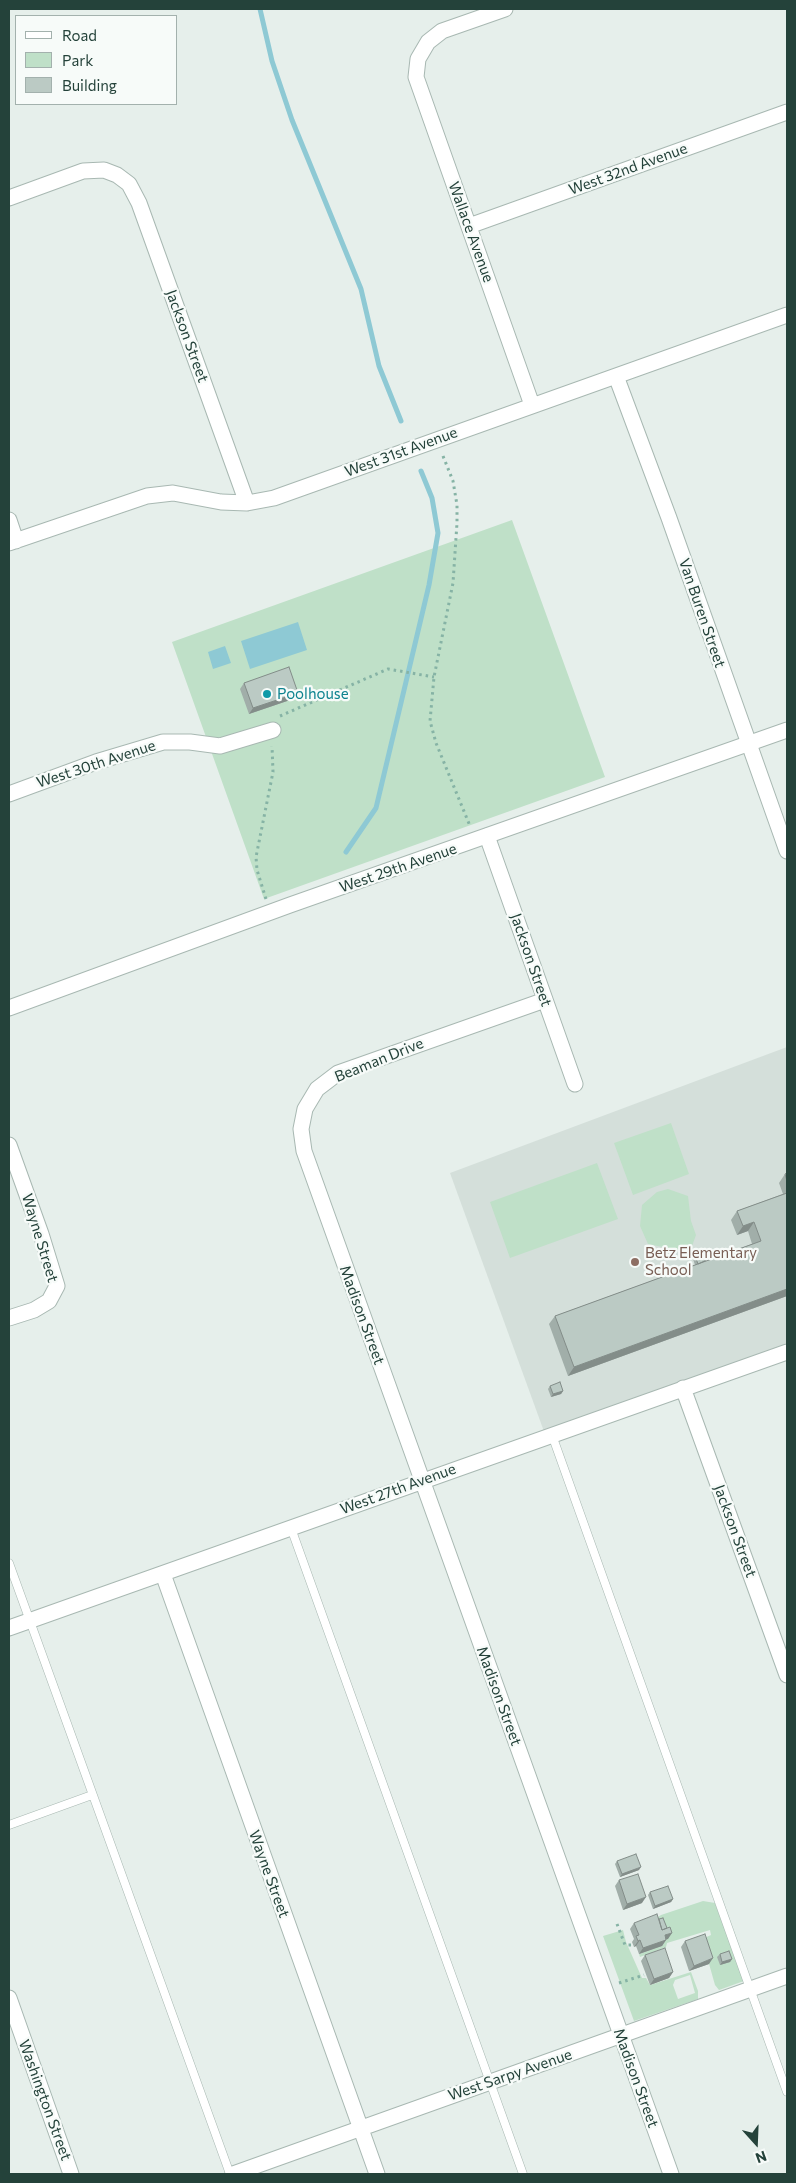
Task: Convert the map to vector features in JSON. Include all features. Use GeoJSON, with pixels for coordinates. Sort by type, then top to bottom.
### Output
{"type":"FeatureCollection","features":[{"type":"Feature","properties":{"kind":"street","name":"Wallace Avenue"},"geometry":{"type":"LineString","coordinates":[[505,9],[442,31],[428,42],[418,59],[416,77],[532,405]]}},
{"type":"Feature","properties":{"kind":"street","name":"West 32nd Avenue"},"geometry":{"type":"LineString","coordinates":[[469,226],[787,112]]}},
{"type":"Feature","properties":{"kind":"street","name":"Jackson Street"},"geometry":{"type":"LineString","coordinates":[[9,198],[83,171],[104,170],[116,175],[129,184],[139,203],[247,503]]}},
{"type":"Feature","properties":{"kind":"street","name":"West 31st Avenue"},"geometry":{"type":"LineString","coordinates":[[12,542],[146,496],[173,493],[221,502],[247,503],[274,498],[787,315]]}},
{"type":"Feature","properties":{"kind":"street","name":"Van Buren Street"},"geometry":{"type":"LineString","coordinates":[[616,376],[669,518],[787,851]]}},
{"type":"Feature","properties":{"kind":"street"},"geometry":{"type":"LineString","coordinates":[[9,520],[12,542]]}},
{"type":"Feature","properties":{"kind":"street","name":"West 30th Avenue"},"geometry":{"type":"LineString","coordinates":[[9,794],[96,762],[163,742],[190,742],[220,746],[273,730]]}},
{"type":"Feature","properties":{"kind":"street","name":"West 29th Avenue"},"geometry":{"type":"LineString","coordinates":[[9,1008],[290,906],[478,835],[787,730]]}},
{"type":"Feature","properties":{"kind":"street","name":"Jackson Street"},"geometry":{"type":"LineString","coordinates":[[478,835],[545,1000],[575,1084]]}},
{"type":"Feature","properties":{"kind":"street","name":"Beaman Drive"},"geometry":{"type":"LineString","coordinates":[[328,1218],[304,1151],[301,1129],[305,1109],[317,1089],[338,1073],[545,1000]]}},
{"type":"Feature","properties":{"kind":"street","name":"Wayne Street"},"geometry":{"type":"LineString","coordinates":[[9,1145],[41,1234],[57,1286],[49,1301],[34,1310],[9,1318]]}},
{"type":"Feature","properties":{"kind":"street","name":"Madison Street"},"geometry":{"type":"LineString","coordinates":[[328,1218],[671,2174]]}},
{"type":"Feature","properties":{"kind":"street","name":"West 27th Avenue"},"geometry":{"type":"LineString","coordinates":[[9,1628],[787,1352]]}},
{"type":"Feature","properties":{"kind":"street","name":"Jackson Street"},"geometry":{"type":"LineString","coordinates":[[683,1388],[787,1675]]}},
{"type":"Feature","properties":{"kind":"street","name":"Wayne Street"},"geometry":{"type":"LineString","coordinates":[[163,1574],[377,2174]]}},
{"type":"Feature","properties":{"kind":"street","name":"West Sarpy Avenue"},"geometry":{"type":"LineString","coordinates":[[232,2174],[787,1976]]}},
{"type":"Feature","properties":{"kind":"street","name":"Washington Street"},"geometry":{"type":"LineString","coordinates":[[9,1998],[72,2174]]}},
{"type":"Feature","properties":{"kind":"lane"},"geometry":{"type":"LineString","coordinates":[[552,1435],[787,2092]]}},
{"type":"Feature","properties":{"kind":"lane"},"geometry":{"type":"LineString","coordinates":[[291,1528],[523,2174]]}},
{"type":"Feature","properties":{"kind":"lane"},"geometry":{"type":"LineString","coordinates":[[9,1563],[92,1795],[232,2174]]}},
{"type":"Feature","properties":{"kind":"lane"},"geometry":{"type":"LineString","coordinates":[[9,1825],[92,1795]]}},
{"type":"Feature","properties":{"kind":"path"},"geometry":{"type":"LineString","coordinates":[[443,456],[453,481],[457,505],[457,523],[453,583],[434,677],[430,721],[436,743],[478,835]]}},
{"type":"Feature","properties":{"kind":"path"},"geometry":{"type":"LineString","coordinates":[[296,710],[388,669],[434,677]]}},
{"type":"Feature","properties":{"kind":"path"},"geometry":{"type":"LineString","coordinates":[[273,730],[274,772],[256,857],[267,902],[274,899]]}},
{"type":"Feature","properties":{"kind":"path"},"geometry":{"type":"LineString","coordinates":[[461,831],[478,835]]}},
{"type":"Feature","properties":{"kind":"path"},"geometry":{"type":"LineString","coordinates":[[617,1924],[625,1945],[633,1945]]}},
{"type":"Feature","properties":{"kind":"path"},"geometry":{"type":"LineString","coordinates":[[618,1983],[644,1975]]}},
{"type":"Feature","properties":{"kind":"shaded area","name":"Betz Elementary School"},"geometry":{"type":"Polygon","coordinates":[[[787,1047],[787,1352],[546,1437],[450,1173],[787,1047]]]}},
{"type":"Feature","properties":{"kind":"green space"},"geometry":{"type":"Polygon","coordinates":[[[512,520],[605,777],[264,899],[172,642],[512,520]]]}},
{"type":"Feature","properties":{"kind":"green space"},"geometry":{"type":"Polygon","coordinates":[[[671,1123],[689,1174],[633,1195],[614,1143],[671,1123]]]}},
{"type":"Feature","properties":{"kind":"green space"},"geometry":{"type":"Polygon","coordinates":[[[597,1163],[618,1219],[510,1258],[490,1202],[597,1163]]]}},
{"type":"Feature","properties":{"kind":"green space"},"geometry":{"type":"Polygon","coordinates":[[[668,1189],[688,1196],[691,1221],[696,1235],[692,1246],[677,1250],[648,1244],[640,1226],[642,1205],[657,1192],[668,1189]]]}},
{"type":"Feature","properties":{"kind":"green space"},"geometry":{"type":"Polygon","coordinates":[[[703,1901],[715,1903],[744,1981],[719,1990],[715,1985],[702,1939],[711,1935],[710,1930],[667,1943],[666,1947],[640,1957],[639,1954],[662,1946],[655,1919],[661,1915],[703,1901]]]}},
{"type":"Feature","properties":{"kind":"green space"},"geometry":{"type":"Polygon","coordinates":[[[623,1930],[626,1942],[642,1978],[646,1978],[650,1985],[691,1972],[698,1991],[698,1999],[634,2021],[603,1936],[623,1930]],[[690,1975],[675,1980],[673,1985],[678,1999],[695,1993],[690,1975]]]}},
{"type":"Feature","properties":{"kind":"water"},"geometry":{"type":"Polygon","coordinates":[[[298,622],[307,650],[250,669],[241,641],[298,622]]]}},
{"type":"Feature","properties":{"kind":"water"},"geometry":{"type":"Polygon","coordinates":[[[225,646],[231,663],[213,669],[208,652],[225,646]]]}},
{"type":"Feature","properties":{"kind":"building","name":"Poolhouse"},"geometry":{"type":"Polygon","coordinates":[[[289,667],[298,693],[253,708],[244,683],[289,667]]]}},
{"type":"Feature","properties":{"kind":"building","name":"Betz Elementary School"},"geometry":{"type":"Polygon","coordinates":[[[787,1193],[787,1289],[574,1367],[555,1316],[761,1241],[754,1222],[743,1226],[737,1211],[787,1193]]]}},
{"type":"Feature","properties":{"kind":"building"},"geometry":{"type":"Polygon","coordinates":[[[706,1249],[709,1259],[698,1264],[694,1253],[706,1249]]]}},
{"type":"Feature","properties":{"kind":"building"},"geometry":{"type":"Polygon","coordinates":[[[560,1382],[563,1391],[553,1394],[550,1386],[560,1382]]]}},
{"type":"Feature","properties":{"kind":"building"},"geometry":{"type":"Polygon","coordinates":[[[636,1854],[641,1867],[622,1874],[617,1861],[636,1854]]]}},
{"type":"Feature","properties":{"kind":"building"},"geometry":{"type":"Polygon","coordinates":[[[638,1874],[646,1897],[627,1904],[619,1880],[638,1874]]]}},
{"type":"Feature","properties":{"kind":"building"},"geometry":{"type":"Polygon","coordinates":[[[668,1886],[673,1899],[655,1906],[650,1892],[668,1886]]]}},
{"type":"Feature","properties":{"kind":"building"},"geometry":{"type":"Polygon","coordinates":[[[657,1914],[662,1930],[670,1927],[672,1933],[665,1935],[666,1940],[643,1948],[636,1936],[639,1935],[634,1923],[657,1914]]]}},
{"type":"Feature","properties":{"kind":"building"},"geometry":{"type":"Polygon","coordinates":[[[663,1918],[667,1928],[662,1930],[659,1919],[663,1918]]]}},
{"type":"Feature","properties":{"kind":"building"},"geometry":{"type":"Polygon","coordinates":[[[705,1934],[713,1958],[694,1966],[685,1941],[705,1934]]]}},
{"type":"Feature","properties":{"kind":"building"},"geometry":{"type":"Polygon","coordinates":[[[665,1948],[673,1972],[654,1979],[645,1955],[665,1948]]]}},
{"type":"Feature","properties":{"kind":"building"},"geometry":{"type":"Polygon","coordinates":[[[729,1951],[732,1959],[722,1962],[720,1954],[729,1951]]]}},
{"type":"Feature","properties":{"kind":"waterway"},"geometry":{"type":"LineString","coordinates":[[260,9],[272,61],[292,120],[361,289],[379,366],[401,421]]}},
{"type":"Feature","properties":{"kind":"waterway"},"geometry":{"type":"LineString","coordinates":[[346,852],[376,808],[429,585],[438,533],[432,498],[421,471]]}},
{"type":"Feature","properties":{"kind":"place","name":"Poolhouse"},"geometry":{"type":"Point","coordinates":[267,694]}},
{"type":"Feature","properties":{"kind":"place","name":"Betz Elementary School"},"geometry":{"type":"Point","coordinates":[635,1262]}}]}
